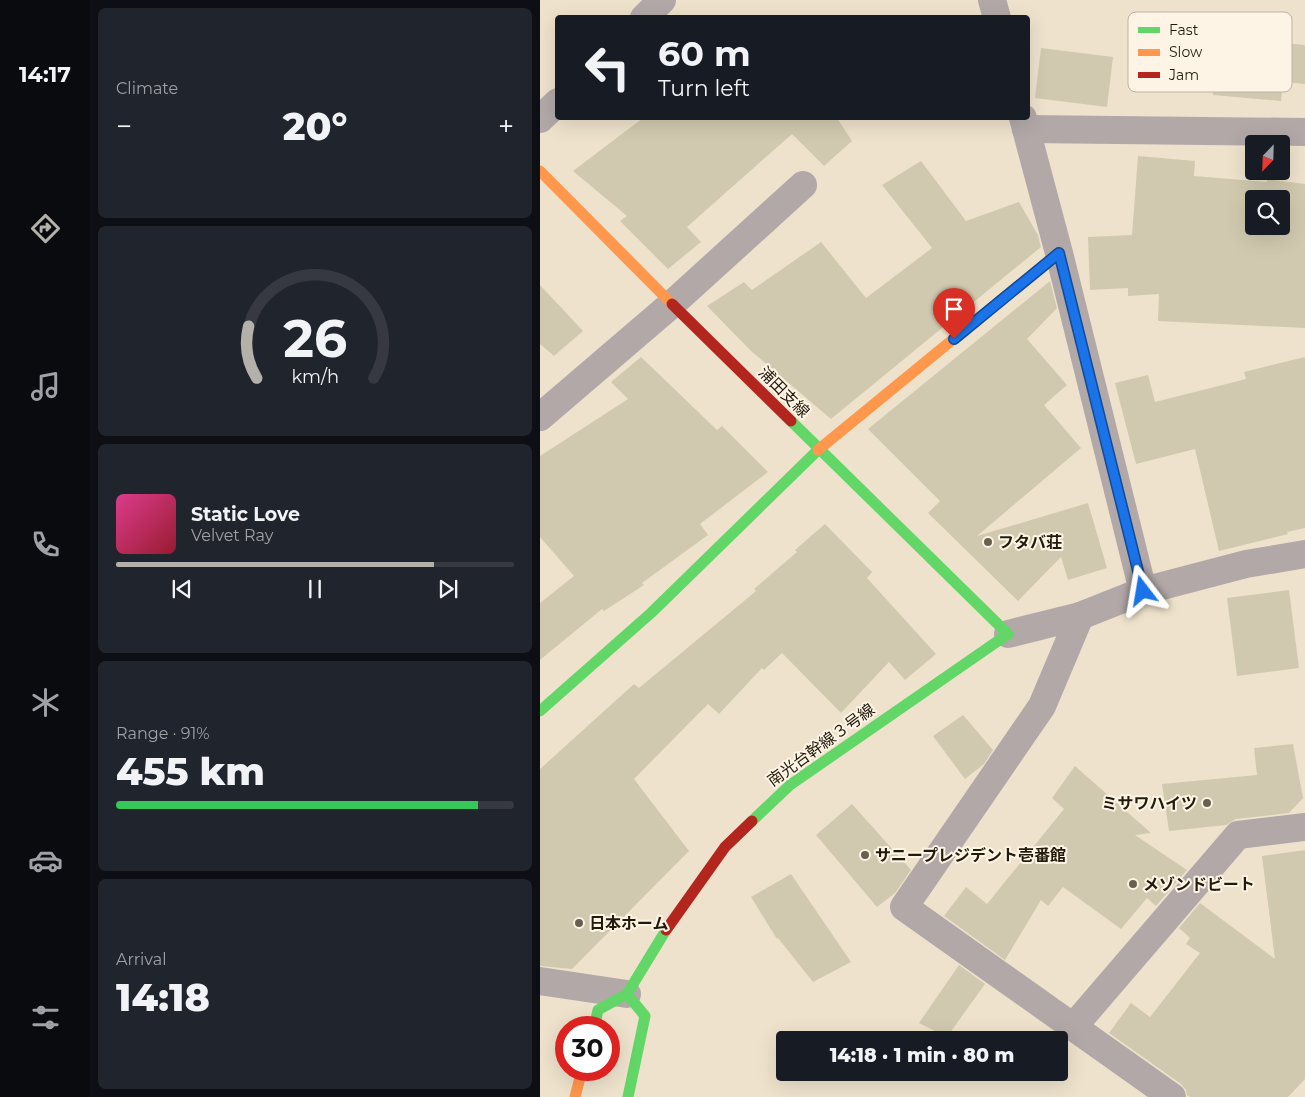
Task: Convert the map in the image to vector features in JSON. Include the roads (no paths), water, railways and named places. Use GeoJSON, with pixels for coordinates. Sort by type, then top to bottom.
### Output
{"type":"FeatureCollection","features":[{"type":"Feature","properties":{"kind":"street"},"geometry":{"type":"LineString","coordinates":[[647,15],[662,0]]}},
{"type":"Feature","properties":{"kind":"street"},"geometry":{"type":"LineString","coordinates":[[992,0],[996,15]]}},
{"type":"Feature","properties":{"kind":"street"},"geometry":{"type":"LineString","coordinates":[[540,119],[555,105]]}},
{"type":"Feature","properties":{"kind":"street"},"geometry":{"type":"LineString","coordinates":[[1143,591],[1059,253],[1024,123],[1305,132]]}},
{"type":"Feature","properties":{"kind":"street","name":"浦田支線"},"geometry":{"type":"LineString","coordinates":[[540,171],[672,304],[1008,634]]}},
{"type":"Feature","properties":{"kind":"street"},"geometry":{"type":"LineString","coordinates":[[540,417],[672,304],[803,185]]}},
{"type":"Feature","properties":{"kind":"street"},"geometry":{"type":"LineString","coordinates":[[540,711],[651,613],[819,449],[1059,253]]}},
{"type":"Feature","properties":{"kind":"street"},"geometry":{"type":"LineString","coordinates":[[1008,634],[1080,616],[1143,591],[1246,564],[1305,554]]}},
{"type":"Feature","properties":{"kind":"street"},"geometry":{"type":"LineString","coordinates":[[1080,616],[1042,706],[904,907],[1172,1097]]}},
{"type":"Feature","properties":{"kind":"street","name":"南光台幹線３号線"},"geometry":{"type":"LineString","coordinates":[[597,1016],[598,1010],[627,994],[666,930],[726,847],[790,785],[1008,634]]}},
{"type":"Feature","properties":{"kind":"street"},"geometry":{"type":"LineString","coordinates":[[1073,1027],[1238,835],[1305,827]]}},
{"type":"Feature","properties":{"kind":"street"},"geometry":{"type":"LineString","coordinates":[[540,981],[627,994],[645,1016],[628,1097]]}},
{"type":"Feature","properties":{"kind":"street"},"geometry":{"type":"LineString","coordinates":[[574,1097],[579,1081]]}},
{"type":"Feature","properties":{"kind":"place","name":"フタバ荘"},"geometry":{"type":"Point","coordinates":[988,542]}},
{"type":"Feature","properties":{"kind":"place","name":"ミサワハイツ"},"geometry":{"type":"Point","coordinates":[1207,803]}},
{"type":"Feature","properties":{"kind":"place","name":"サニープレジデント壱番館"},"geometry":{"type":"Point","coordinates":[865,855]}},
{"type":"Feature","properties":{"kind":"place","name":"メゾンドビート"},"geometry":{"type":"Point","coordinates":[1133,884]}},
{"type":"Feature","properties":{"kind":"place","name":"日本ホーム"},"geometry":{"type":"Point","coordinates":[579,923]}}]}
